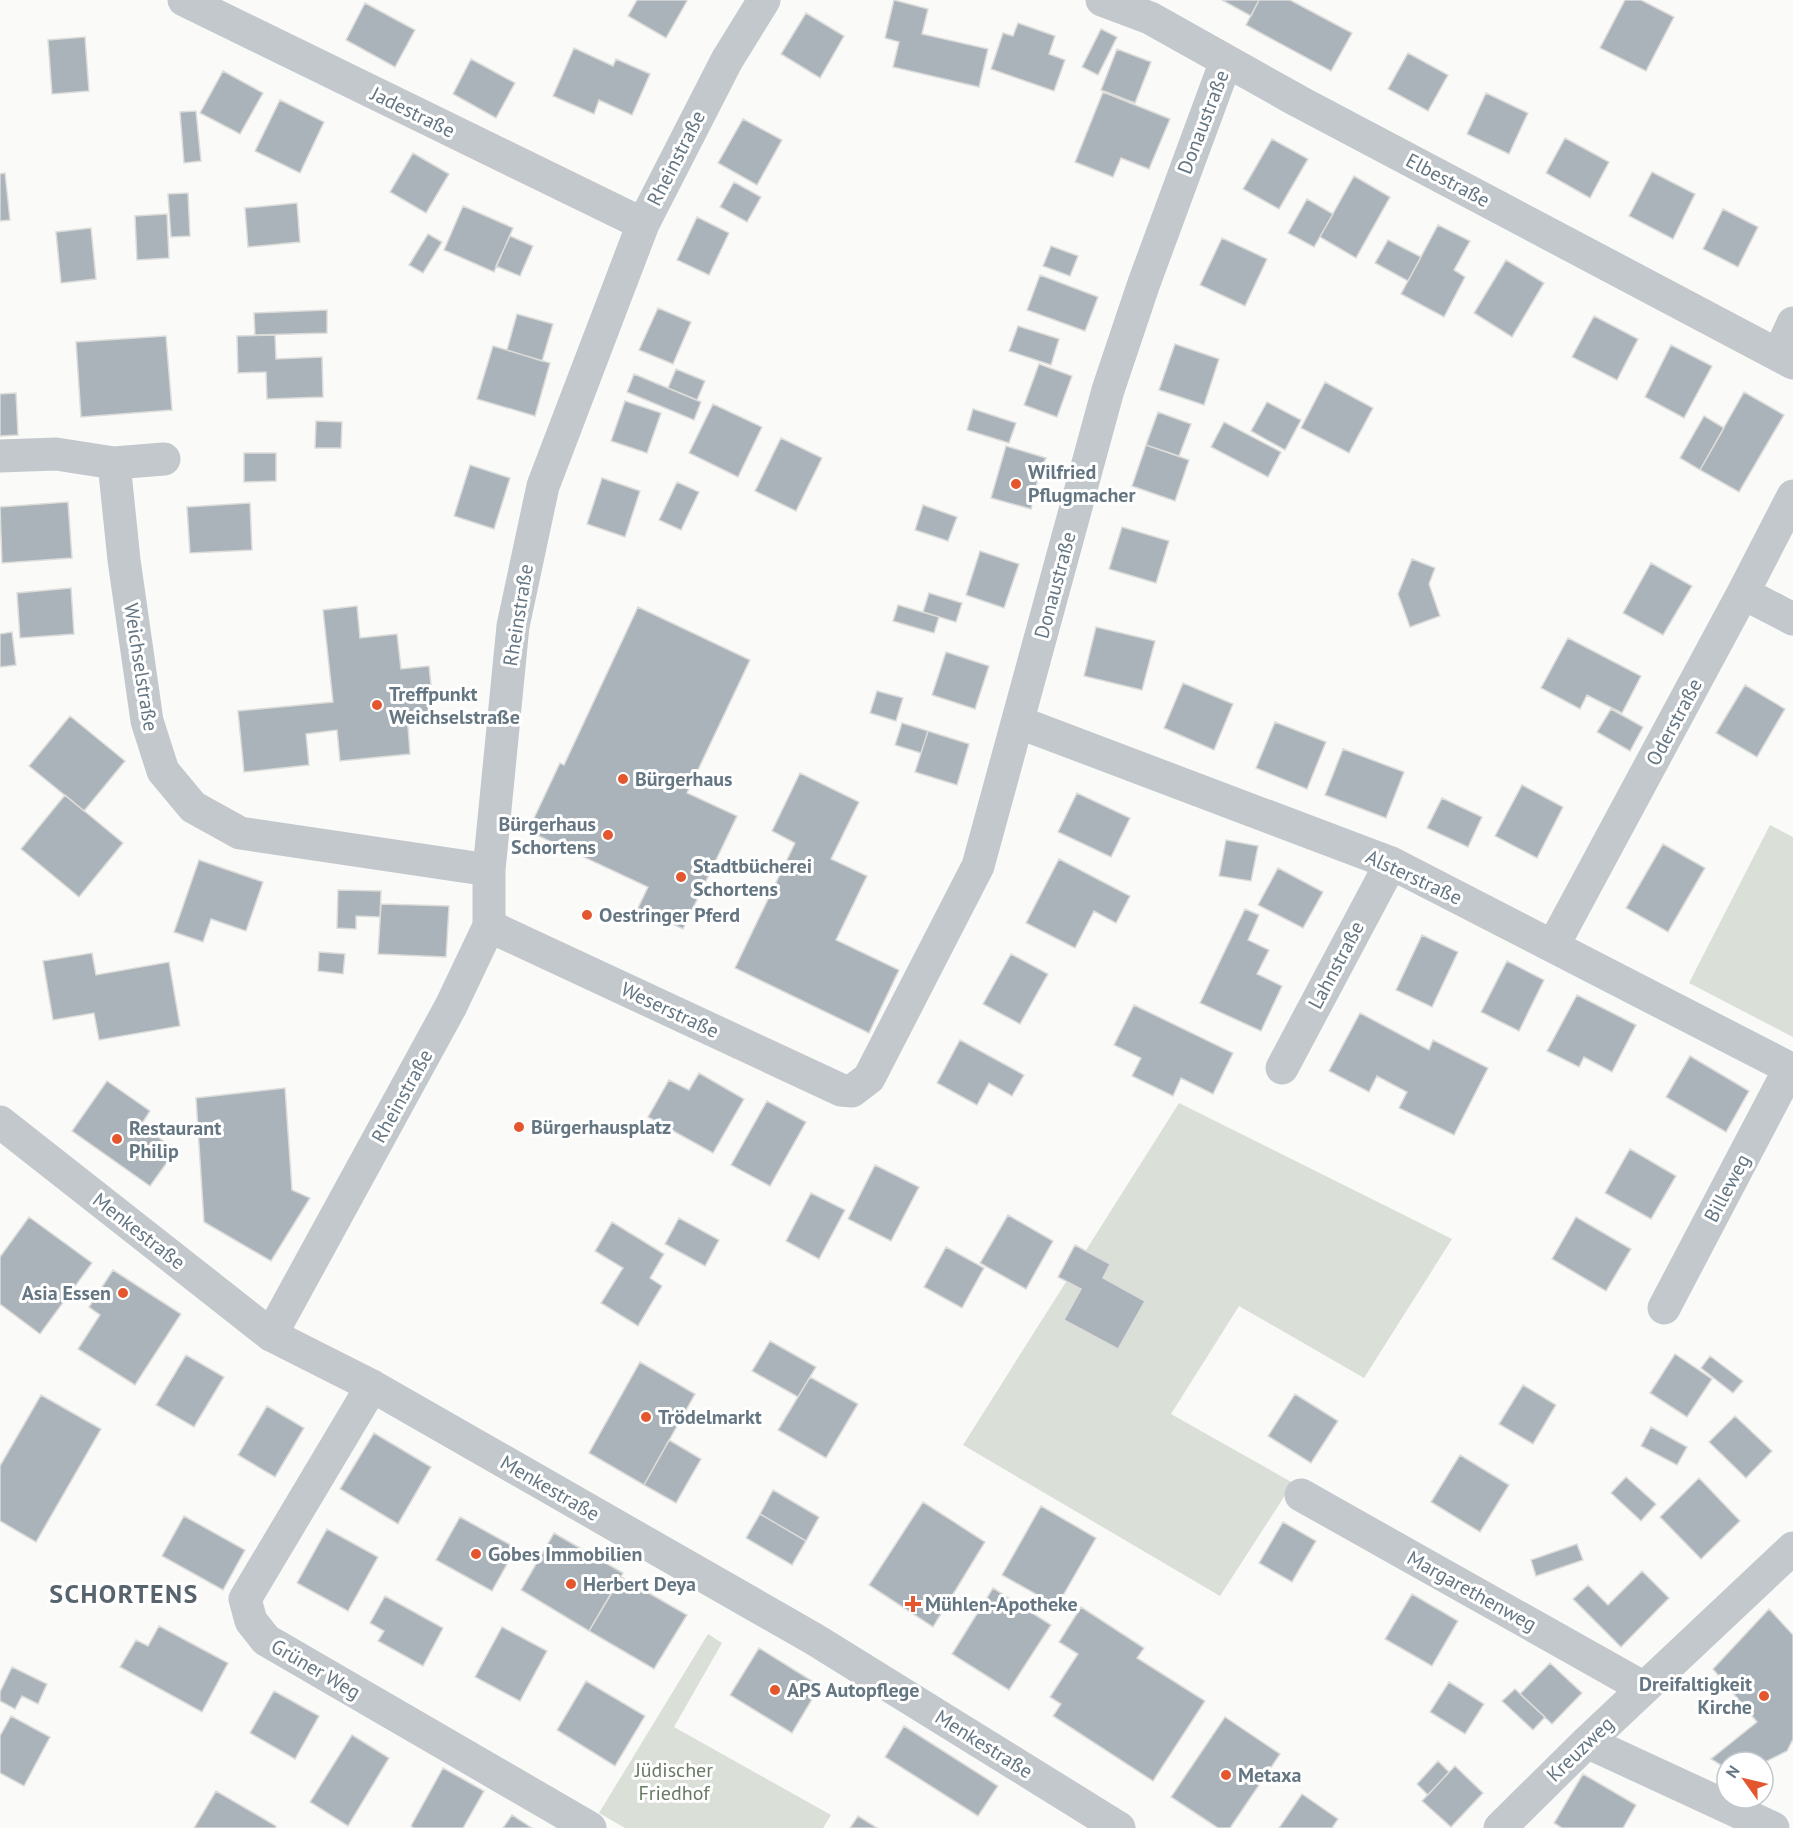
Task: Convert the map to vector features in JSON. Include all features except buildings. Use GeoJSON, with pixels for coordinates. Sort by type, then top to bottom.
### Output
{"type":"FeatureCollection","features":[{"type":"Feature","properties":{"kind":"street","name":"Jadestraße"},"geometry":{"type":"LineString","coordinates":[[184,0],[643,224]]}},
{"type":"Feature","properties":{"kind":"street","name":"Rheinstraße"},"geometry":{"type":"LineString","coordinates":[[271,1335],[451,1006],[489,926],[489,870],[513,626],[543,486],[643,224],[727,60],[765,0]]}},
{"type":"Feature","properties":{"kind":"street","name":"Elbestraße"},"geometry":{"type":"LineString","coordinates":[[1102,0],[1150,18],[1226,61],[1786,358]]}},
{"type":"Feature","properties":{"kind":"street","name":"Donaustraße"},"geometry":{"type":"LineString","coordinates":[[852,1091],[870,1078],[978,866],[1108,390],[1148,272],[1226,61]]}},
{"type":"Feature","properties":{"kind":"street"},"geometry":{"type":"LineString","coordinates":[[1786,358],[1793,323]]}},
{"type":"Feature","properties":{"kind":"street"},"geometry":{"type":"LineString","coordinates":[[0,456],[56,454],[114,463],[164,459]]}},
{"type":"Feature","properties":{"kind":"street","name":"Weichselstraße"},"geometry":{"type":"LineString","coordinates":[[114,463],[124,560],[147,721],[163,771],[194,807],[240,833],[489,870]]}},
{"type":"Feature","properties":{"kind":"street","name":"Oderstraße"},"geometry":{"type":"LineString","coordinates":[[1553,946],[1793,496]]}},
{"type":"Feature","properties":{"kind":"street"},"geometry":{"type":"LineString","coordinates":[[1743,593],[1793,619]]}},
{"type":"Feature","properties":{"kind":"street","name":"Alsterstraße"},"geometry":{"type":"LineString","coordinates":[[1018,722],[1391,863],[1792,1069]]}},
{"type":"Feature","properties":{"kind":"street","name":"Lahnstraße"},"geometry":{"type":"LineString","coordinates":[[1282,1068],[1391,863]]}},
{"type":"Feature","properties":{"kind":"street","name":"Weserstraße"},"geometry":{"type":"LineString","coordinates":[[489,926],[841,1089],[852,1091]]}},
{"type":"Feature","properties":{"kind":"street","name":"Billeweg"},"geometry":{"type":"LineString","coordinates":[[1664,1308],[1792,1069]]}},
{"type":"Feature","properties":{"kind":"street","name":"Menkestraße"},"geometry":{"type":"LineString","coordinates":[[0,1122],[271,1335],[372,1386],[814,1639],[1119,1828]]}},
{"type":"Feature","properties":{"kind":"street","name":"Grüner Weg"},"geometry":{"type":"LineString","coordinates":[[372,1386],[245,1599],[251,1621],[266,1640],[590,1828]]}},
{"type":"Feature","properties":{"kind":"street","name":"Margarethenweg"},"geometry":{"type":"LineString","coordinates":[[1301,1495],[1644,1688]]}},
{"type":"Feature","properties":{"kind":"street","name":"Kreuzweg"},"geometry":{"type":"LineString","coordinates":[[1500,1828],[1587,1742],[1793,1548]]}},
{"type":"Feature","properties":{"kind":"street"},"geometry":{"type":"LineString","coordinates":[[1587,1742],[1773,1828]]}},
{"type":"Feature","properties":{"kind":"green space"},"geometry":{"type":"Polygon","coordinates":[[[1770,825],[1793,837],[1793,1037],[1689,983],[1770,825]]]}},
{"type":"Feature","properties":{"kind":"green space"},"geometry":{"type":"Polygon","coordinates":[[[1179,1103],[1452,1239],[1364,1378],[1239,1306],[1171,1414],[1293,1483],[1220,1596],[963,1445],[1179,1103]]]}},
{"type":"Feature","properties":{"kind":"green space","name":"Jüdischer Friedhof"},"geometry":{"type":"Polygon","coordinates":[[[708,1634],[722,1643],[674,1727],[831,1815],[823,1828],[625,1828],[599,1813],[708,1634]]]}},
{"type":"Feature","properties":{"kind":"place","name":"Wilfried Pflugmacher"},"geometry":{"type":"Point","coordinates":[1016,484]}},
{"type":"Feature","properties":{"kind":"place","name":"Treffpunkt Weichselstraße"},"geometry":{"type":"Point","coordinates":[377,705]}},
{"type":"Feature","properties":{"kind":"place","name":"Bürgerhaus"},"geometry":{"type":"Point","coordinates":[623,779]}},
{"type":"Feature","properties":{"kind":"place","name":"Bürgerhaus Schortens"},"geometry":{"type":"Point","coordinates":[608,835]}},
{"type":"Feature","properties":{"kind":"place","name":"Stadtbücherei Schortens"},"geometry":{"type":"Point","coordinates":[681,877]}},
{"type":"Feature","properties":{"kind":"place","name":"Oestringer Pferd"},"geometry":{"type":"Point","coordinates":[587,915]}},
{"type":"Feature","properties":{"kind":"place","name":"Bürgerhausplatz"},"geometry":{"type":"Point","coordinates":[519,1127]}},
{"type":"Feature","properties":{"kind":"place","name":"Restaurant Philip"},"geometry":{"type":"Point","coordinates":[117,1139]}},
{"type":"Feature","properties":{"kind":"place","name":"Asia Essen"},"geometry":{"type":"Point","coordinates":[123,1293]}},
{"type":"Feature","properties":{"kind":"place","name":"Trödelmarkt"},"geometry":{"type":"Point","coordinates":[646,1417]}},
{"type":"Feature","properties":{"kind":"place","name":"Gobes Immobilien"},"geometry":{"type":"Point","coordinates":[476,1554]}},
{"type":"Feature","properties":{"kind":"place","name":"Herbert Deya"},"geometry":{"type":"Point","coordinates":[571,1584]}},
{"type":"Feature","properties":{"kind":"place","name":"Mühlen-Apotheke"},"geometry":{"type":"Point","coordinates":[913,1604]}},
{"type":"Feature","properties":{"kind":"place","name":"APS Autopflege"},"geometry":{"type":"Point","coordinates":[775,1690]}},
{"type":"Feature","properties":{"kind":"place","name":"Dreifaltigkeit Kirche"},"geometry":{"type":"Point","coordinates":[1764,1696]}},
{"type":"Feature","properties":{"kind":"place","name":"Metaxa"},"geometry":{"type":"Point","coordinates":[1226,1775]}},
{"type":"Feature","properties":{"kind":"district","name":"SCHORTENS"},"geometry":{"type":"Point","coordinates":[124,1594]}}]}
